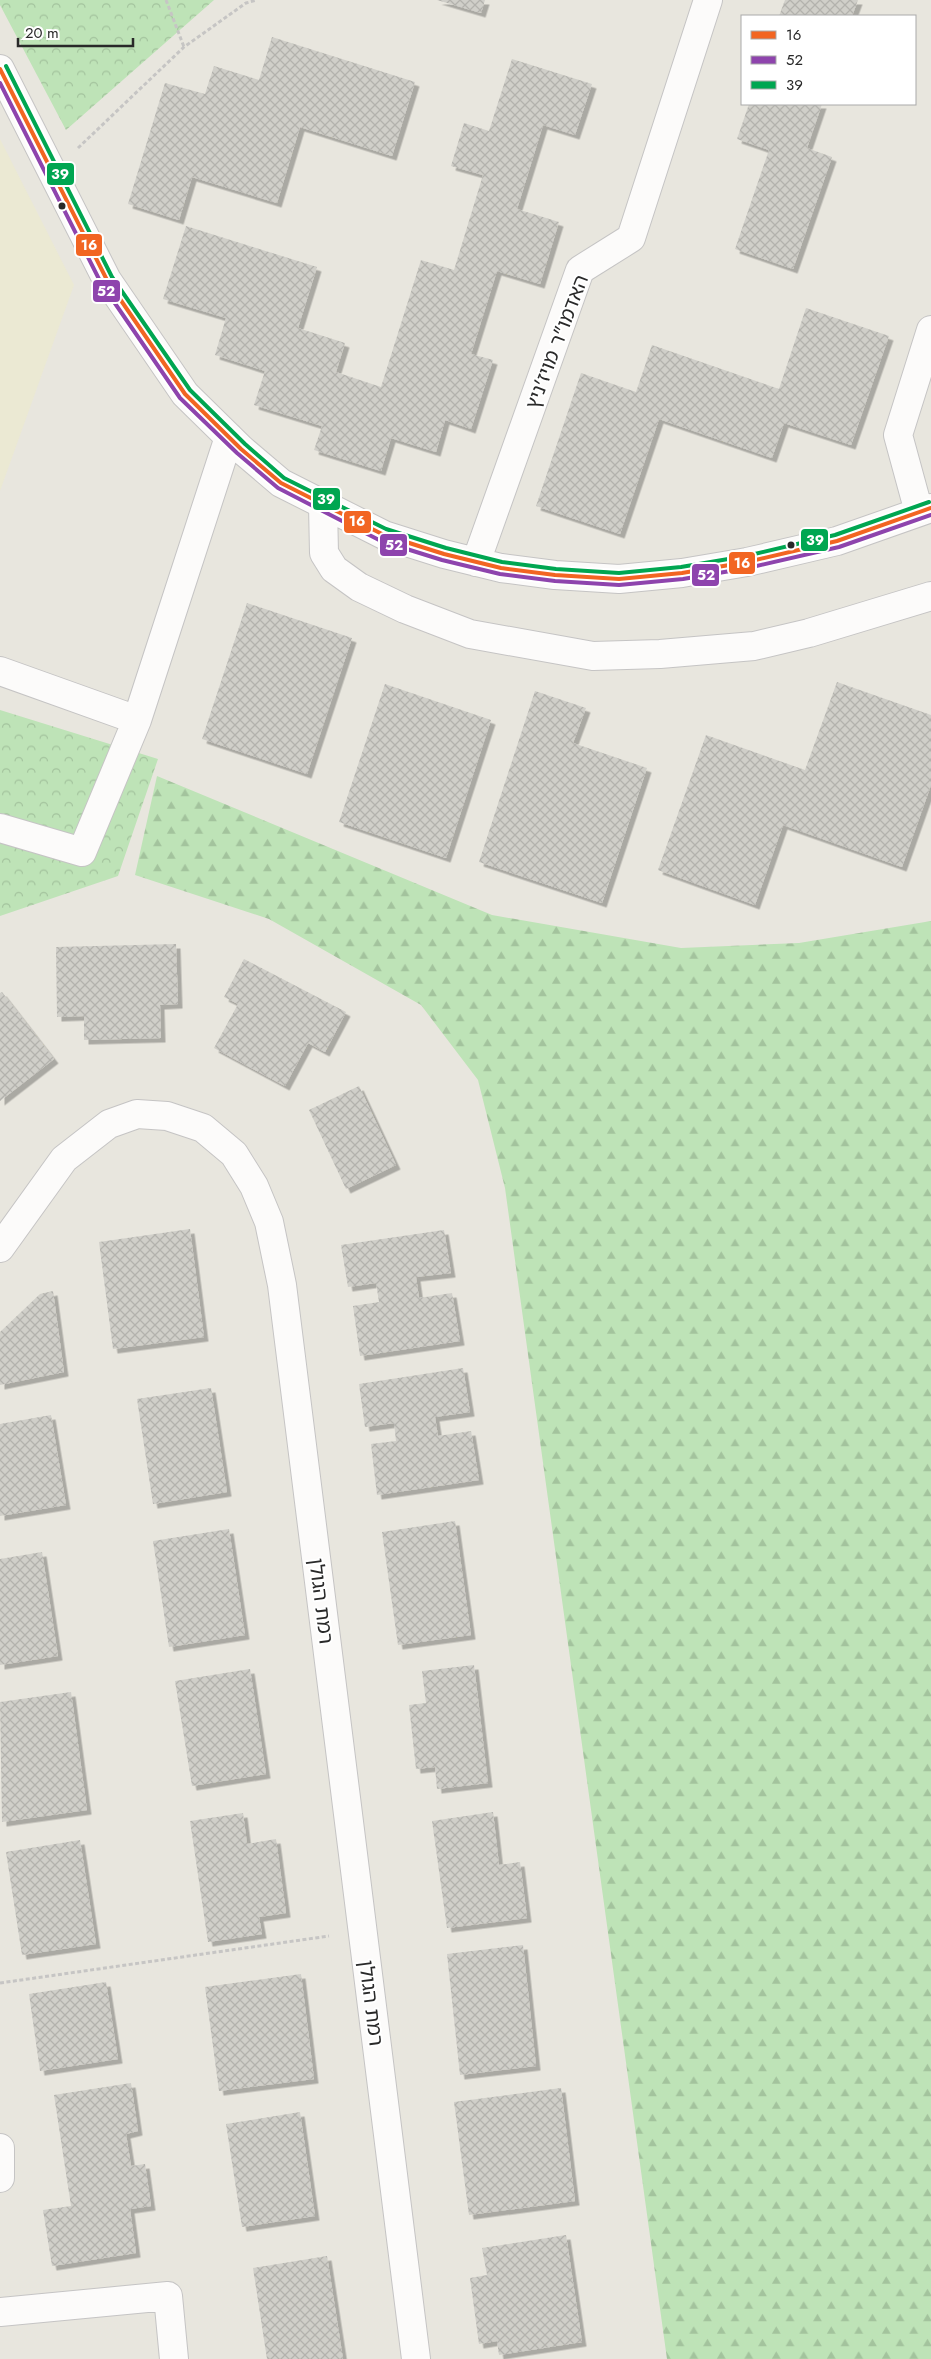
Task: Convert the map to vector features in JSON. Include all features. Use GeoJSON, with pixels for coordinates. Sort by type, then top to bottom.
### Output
{"type":"FeatureCollection","features":[{"type":"Feature","properties":{"kind":"street","name":"האדמו\"ר מויז'ניץ"},"geometry":{"type":"LineString","coordinates":[[476,562],[580,270],[631,238],[708,0]]}},
{"type":"Feature","properties":{"kind":"street"},"geometry":{"type":"LineString","coordinates":[[0,69],[107,280],[185,394],[229,437],[281,483],[384,535],[444,554],[476,562],[564,576],[619,579],[682,573],[747,562],[836,541],[925,510],[898,435],[931,330]]}},
{"type":"Feature","properties":{"kind":"street"},"geometry":{"type":"LineString","coordinates":[[0,828],[82,852],[137,720],[229,437]]}},
{"type":"Feature","properties":{"kind":"street"},"geometry":{"type":"LineString","coordinates":[[323,505],[324,554],[334,569],[360,587],[405,609],[470,634],[594,656],[660,654],[754,646],[809,634],[931,596]]}},
{"type":"Feature","properties":{"kind":"street"},"geometry":{"type":"LineString","coordinates":[[0,671],[137,720]]}},
{"type":"Feature","properties":{"kind":"street","name":"רמת הגולן"},"geometry":{"type":"LineString","coordinates":[[0,1248],[64,1159],[109,1124],[137,1114],[167,1116],[203,1128],[234,1154],[254,1186],[269,1222],[282,1285],[416,2359]]}},
{"type":"Feature","properties":{"kind":"street"},"geometry":{"type":"LineString","coordinates":[[0,2148],[0,2178]]}},
{"type":"Feature","properties":{"kind":"street"},"geometry":{"type":"LineString","coordinates":[[0,2312],[168,2296],[174,2359]]}},
{"type":"Feature","properties":{"kind":"path"},"geometry":{"type":"LineString","coordinates":[[166,0],[184,47]]}},
{"type":"Feature","properties":{"kind":"path"},"geometry":{"type":"LineString","coordinates":[[52,172],[184,47],[246,3],[257,0]]}},
{"type":"Feature","properties":{"kind":"path"},"geometry":{"type":"LineString","coordinates":[[0,1983],[362,1931]]}},
{"type":"Feature","properties":{"kind":"shaded area"},"geometry":{"type":"Polygon","coordinates":[[[0,139],[74,285],[0,491],[0,139]]]}},
{"type":"Feature","properties":{"kind":"green space"},"geometry":{"type":"Polygon","coordinates":[[[0,0],[214,0],[66,130],[0,5],[0,0]]]}},
{"type":"Feature","properties":{"kind":"green space"},"geometry":{"type":"Polygon","coordinates":[[[0,710],[158,759],[118,876],[0,916],[0,710]]]}},
{"type":"Feature","properties":{"kind":"green space"},"geometry":{"type":"Polygon","coordinates":[[[157,776],[492,915],[681,948],[799,943],[931,921],[931,2359],[667,2359],[505,1188],[478,1080],[421,1005],[269,919],[135,875],[157,776]]]}},
{"type":"Feature","properties":{"kind":"building"},"geometry":{"type":"Polygon","coordinates":[[[437,0],[485,0],[481,13],[437,0]]]}},
{"type":"Feature","properties":{"kind":"building"},"geometry":{"type":"Polygon","coordinates":[[[785,0],[858,0],[852,15],[779,15],[785,0]]]}},
{"type":"Feature","properties":{"kind":"building"},"geometry":{"type":"Polygon","coordinates":[[[272,37],[415,82],[392,156],[300,127],[277,203],[192,177],[179,220],[128,204],[165,83],[205,94],[214,66],[259,80],[272,37]]]}},
{"type":"Feature","properties":{"kind":"building"},"geometry":{"type":"Polygon","coordinates":[[[512,59],[592,84],[575,135],[543,125],[517,209],[559,222],[540,284],[497,271],[471,354],[493,360],[471,429],[445,420],[436,452],[391,438],[381,471],[314,450],[322,426],[254,405],[265,371],[215,355],[226,318],[163,299],[186,226],[317,267],[298,328],[345,343],[336,372],[381,387],[421,260],[454,270],[483,175],[451,166],[464,123],[489,131],[512,59]]]}},
{"type":"Feature","properties":{"kind":"building"},"geometry":{"type":"Polygon","coordinates":[[[749,105],[822,105],[807,148],[832,157],[793,269],[735,249],[769,150],[737,139],[749,105]]]}},
{"type":"Feature","properties":{"kind":"building"},"geometry":{"type":"Polygon","coordinates":[[[806,308],[889,336],[851,445],[784,423],[772,458],[659,419],[620,534],[536,506],[581,373],[636,392],[652,345],[779,389],[806,308]]]}},
{"type":"Feature","properties":{"kind":"building"},"geometry":{"type":"Polygon","coordinates":[[[247,603],[352,638],[307,774],[202,739],[247,603]]]}},
{"type":"Feature","properties":{"kind":"building"},"geometry":{"type":"Polygon","coordinates":[[[837,682],[931,715],[931,785],[902,867],[783,825],[755,905],[658,870],[706,735],[805,770],[837,682]]]}},
{"type":"Feature","properties":{"kind":"building"},"geometry":{"type":"Polygon","coordinates":[[[385,684],[491,720],[446,858],[339,822],[385,684]]]}},
{"type":"Feature","properties":{"kind":"building"},"geometry":{"type":"Polygon","coordinates":[[[535,691],[586,708],[573,743],[647,768],[602,903],[479,862],[535,691]]]}},
{"type":"Feature","properties":{"kind":"building"},"geometry":{"type":"Polygon","coordinates":[[[176,944],[178,1004],[160,1005],[161,1038],[84,1040],[84,1016],[57,1017],[56,947],[176,944]]]}},
{"type":"Feature","properties":{"kind":"building"},"geometry":{"type":"Polygon","coordinates":[[[244,959],[346,1012],[325,1052],[308,1043],[285,1086],[214,1048],[238,1004],[224,997],[244,959]]]}},
{"type":"Feature","properties":{"kind":"building"},"geometry":{"type":"Polygon","coordinates":[[[2,992],[54,1059],[0,1101],[0,993],[2,992]]]}},
{"type":"Feature","properties":{"kind":"building"},"geometry":{"type":"Polygon","coordinates":[[[359,1086],[396,1165],[346,1189],[309,1110],[359,1086]]]}},
{"type":"Feature","properties":{"kind":"building"},"geometry":{"type":"Polygon","coordinates":[[[190,1229],[204,1337],[113,1349],[99,1242],[190,1229]]]}},
{"type":"Feature","properties":{"kind":"building"},"geometry":{"type":"Polygon","coordinates":[[[444,1230],[451,1273],[416,1277],[419,1298],[452,1293],[460,1341],[360,1356],[353,1306],[379,1302],[376,1283],[348,1287],[341,1245],[444,1230]]]}},
{"type":"Feature","properties":{"kind":"building"},"geometry":{"type":"Polygon","coordinates":[[[53,1291],[64,1372],[0,1385],[0,1332],[40,1294],[53,1291]]]}},
{"type":"Feature","properties":{"kind":"building"},"geometry":{"type":"Polygon","coordinates":[[[463,1368],[470,1412],[435,1417],[438,1436],[471,1431],[479,1480],[377,1495],[371,1444],[396,1441],[394,1423],[365,1427],[359,1384],[463,1368]]]}},
{"type":"Feature","properties":{"kind":"building"},"geometry":{"type":"Polygon","coordinates":[[[211,1388],[227,1492],[153,1504],[137,1399],[211,1388]]]}},
{"type":"Feature","properties":{"kind":"building"},"geometry":{"type":"Polygon","coordinates":[[[51,1415],[66,1505],[0,1516],[0,1424],[51,1415]]]}},
{"type":"Feature","properties":{"kind":"building"},"geometry":{"type":"Polygon","coordinates":[[[455,1521],[471,1635],[398,1645],[382,1532],[455,1521]]]}},
{"type":"Feature","properties":{"kind":"building"},"geometry":{"type":"Polygon","coordinates":[[[229,1529],[245,1635],[169,1647],[153,1541],[229,1529]]]}},
{"type":"Feature","properties":{"kind":"building"},"geometry":{"type":"Polygon","coordinates":[[[42,1552],[58,1656],[0,1665],[0,1559],[42,1552]]]}},
{"type":"Feature","properties":{"kind":"building"},"geometry":{"type":"Polygon","coordinates":[[[474,1665],[488,1783],[437,1789],[435,1767],[416,1769],[409,1705],[426,1703],[422,1671],[474,1665]]]}},
{"type":"Feature","properties":{"kind":"building"},"geometry":{"type":"Polygon","coordinates":[[[250,1669],[266,1774],[192,1786],[175,1681],[250,1669]]]}},
{"type":"Feature","properties":{"kind":"building"},"geometry":{"type":"Polygon","coordinates":[[[71,1692],[87,1810],[2,1822],[0,1702],[71,1692]]]}},
{"type":"Feature","properties":{"kind":"building"},"geometry":{"type":"Polygon","coordinates":[[[493,1812],[499,1865],[520,1862],[527,1918],[447,1928],[432,1821],[493,1812]]]}},
{"type":"Feature","properties":{"kind":"building"},"geometry":{"type":"Polygon","coordinates":[[[243,1813],[247,1844],[276,1839],[286,1913],[259,1917],[262,1934],[208,1942],[190,1821],[243,1813]]]}},
{"type":"Feature","properties":{"kind":"building"},"geometry":{"type":"Polygon","coordinates":[[[80,1840],[96,1944],[22,1955],[6,1852],[80,1840]]]}},
{"type":"Feature","properties":{"kind":"building"},"geometry":{"type":"Polygon","coordinates":[[[523,1945],[536,2066],[460,2075],[447,1954],[523,1945]]]}},
{"type":"Feature","properties":{"kind":"building"},"geometry":{"type":"Polygon","coordinates":[[[301,1974],[314,2079],[219,2091],[205,1987],[301,1974]]]}},
{"type":"Feature","properties":{"kind":"building"},"geometry":{"type":"Polygon","coordinates":[[[106,1982],[118,2059],[40,2071],[29,1994],[106,1982]]]}},
{"type":"Feature","properties":{"kind":"building"},"geometry":{"type":"Polygon","coordinates":[[[131,2083],[138,2131],[126,2134],[131,2166],[145,2164],[151,2206],[130,2209],[136,2253],[52,2266],[43,2210],[71,2206],[54,2095],[131,2083]]]}},
{"type":"Feature","properties":{"kind":"building"},"geometry":{"type":"Polygon","coordinates":[[[561,2088],[575,2201],[469,2215],[454,2102],[561,2088]]]}},
{"type":"Feature","properties":{"kind":"building"},"geometry":{"type":"Polygon","coordinates":[[[300,2112],[315,2216],[242,2227],[226,2124],[300,2112]]]}},
{"type":"Feature","properties":{"kind":"building"},"geometry":{"type":"Polygon","coordinates":[[[566,2235],[582,2342],[499,2355],[497,2341],[479,2344],[470,2278],[487,2275],[482,2248],[566,2235]]]}},
{"type":"Feature","properties":{"kind":"building"},"geometry":{"type":"Polygon","coordinates":[[[327,2256],[343,2359],[267,2359],[253,2268],[327,2256]]]}},
{"type":"Feature","properties":{"kind":"transit line","name":"39"},"geometry":{"type":"LineString","coordinates":[[6,66],[112,277],[190,390],[245,444],[284,478],[386,529],[446,548],[502,562],[556,569],[619,573],[681,567],[746,556],[835,535],[929,502]]}},
{"type":"Feature","properties":{"kind":"transit line","name":"16"},"geometry":{"type":"LineString","coordinates":[[0,69],[107,280],[185,394],[241,449],[281,483],[384,535],[444,554],[501,568],[555,575],[619,579],[682,573],[747,562],[837,541],[931,508]]}},
{"type":"Feature","properties":{"kind":"transit line","name":"52"},"geometry":{"type":"LineString","coordinates":[[0,83],[101,283],[180,398],[237,453],[278,488],[381,541],[442,560],[500,574],[555,581],[619,585],[683,579],[748,568],[839,547],[931,515]]}}]}
